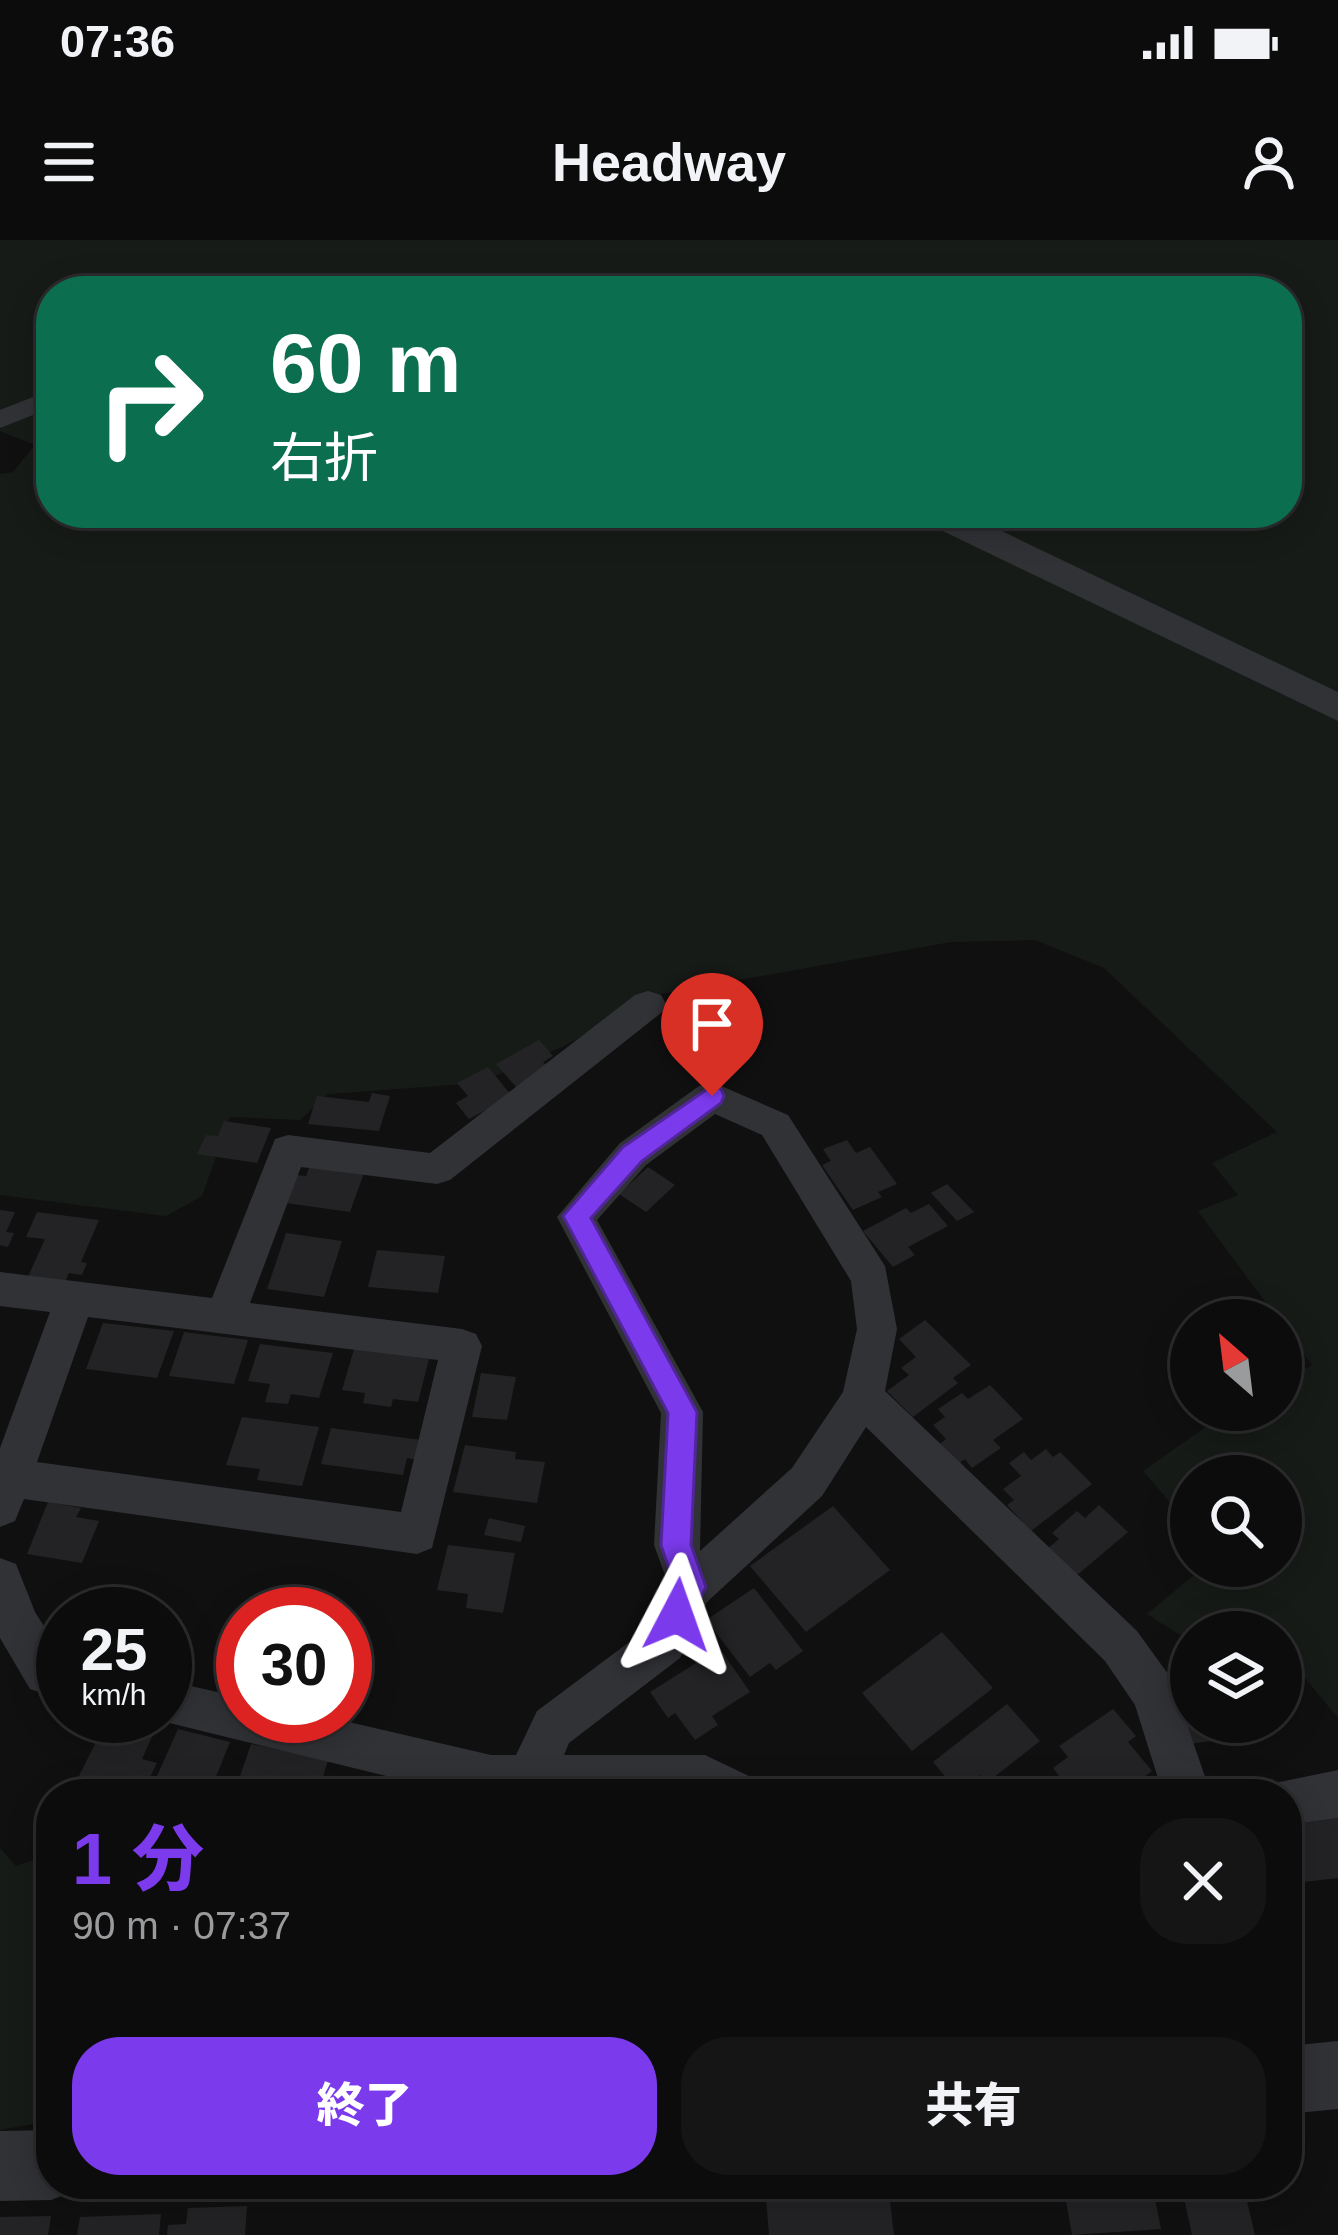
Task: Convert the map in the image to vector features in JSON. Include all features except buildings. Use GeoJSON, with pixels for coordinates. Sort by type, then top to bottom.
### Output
{"type":"FeatureCollection","features":[{"type":"Feature","properties":{"kind":"street"},"geometry":{"type":"LineString","coordinates":[[0,420],[36,404]]}},
{"type":"Feature","properties":{"kind":"street"},"geometry":{"type":"LineString","coordinates":[[966,528],[1338,708]]}},
{"type":"Feature","properties":{"kind":"street"},"geometry":{"type":"LineString","coordinates":[[226,1317],[288,1150],[437,1169],[648,1004]]}},
{"type":"Feature","properties":{"kind":"street"},"geometry":{"type":"LineString","coordinates":[[530,1778],[554,1727],[664,1642],[691,1587],[807,1482],[863,1397],[877,1329],[871,1278],[775,1125],[712,1096],[633,1154],[576,1216],[682,1412],[676,1545],[691,1587]]}},
{"type":"Feature","properties":{"kind":"street"},"geometry":{"type":"LineString","coordinates":[[0,1289],[75,1298],[462,1346],[417,1534],[5,1493],[75,1298]]}},
{"type":"Feature","properties":{"kind":"street"},"geometry":{"type":"LineString","coordinates":[[863,1397],[1121,1646],[1155,1694],[1182,1779]]}},
{"type":"Feature","properties":{"kind":"street"},"geometry":{"type":"LineString","coordinates":[[0,1580],[16,1623],[36,1657]]}},
{"type":"Feature","properties":{"kind":"street"},"geometry":{"type":"LineString","coordinates":[[192,1708],[491,1778],[707,1779]]}},
{"type":"Feature","properties":{"kind":"street"},"geometry":{"type":"LineString","coordinates":[[1302,1799],[1338,1794]]}},
{"type":"Feature","properties":{"kind":"street"},"geometry":{"type":"LineString","coordinates":[[1302,2078],[1338,2074]]}},
{"type":"Feature","properties":{"kind":"street"},"geometry":{"type":"LineString","coordinates":[[0,2166],[36,2165]]}},
{"type":"Feature","properties":{"kind":"shaded area"},"geometry":{"type":"Polygon","coordinates":[[[0,240],[1338,240],[1338,1718],[1302,1674],[1302,1611],[1170,1611],[1170,1629],[1147,1614],[1180,1587],[1302,1587],[1302,1455],[1170,1455],[1170,1502],[1143,1471],[1200,1431],[1302,1431],[1302,1370],[1312,1365],[1302,1351],[1302,1299],[1263,1299],[1198,1211],[1238,1195],[1212,1163],[1277,1132],[1104,968],[1035,940],[951,942],[661,994],[562,1047],[479,1083],[328,1094],[300,1120],[230,1117],[202,1196],[166,1216],[0,1195],[0,474],[13,472],[35,445],[0,431],[0,240]]]}},
{"type":"Feature","properties":{"kind":"shaded area"},"geometry":{"type":"Polygon","coordinates":[[[0,1848],[16,1866],[36,1859],[36,2124],[0,2130],[0,1848]]]}},
{"type":"Feature","properties":{"kind":"route"},"geometry":{"type":"LineString","coordinates":[[677,1615],[691,1587],[676,1545],[682,1412],[576,1216],[633,1154],[712,1096]]}}]}
